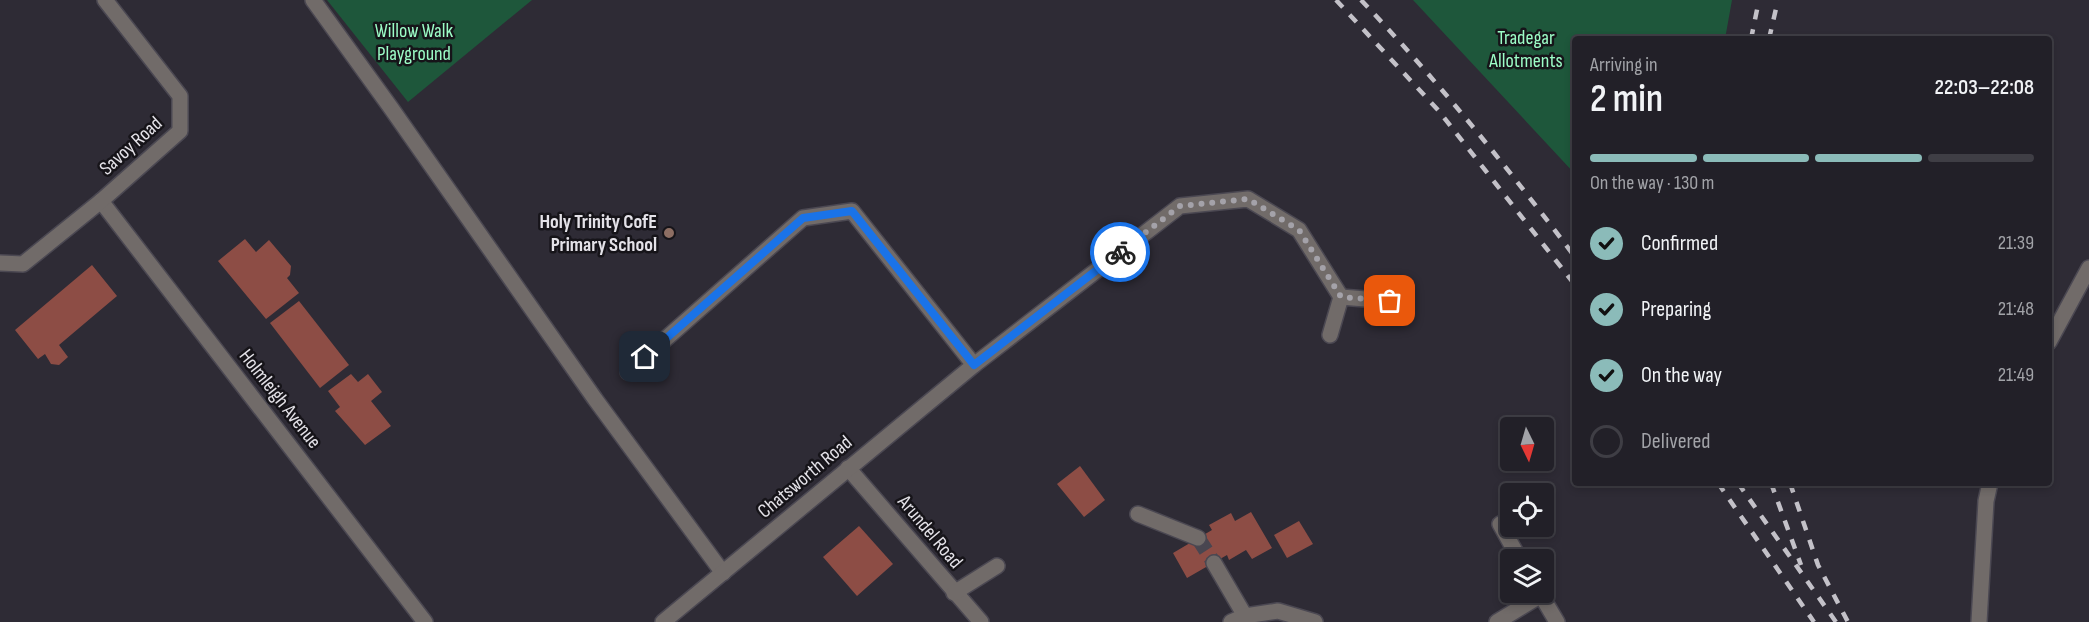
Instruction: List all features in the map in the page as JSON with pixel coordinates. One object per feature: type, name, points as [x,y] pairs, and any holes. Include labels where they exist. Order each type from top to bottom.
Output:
[{"type":"street","name":"Savoy Road","points":[[0,263],[23,264],[101,201],[180,131],[180,96],[105,0]]},
{"type":"street","points":[[313,0],[398,117],[595,399],[723,573]]},
{"type":"street","name":"Chatsworth Road","points":[[663,622],[974,365],[1180,206],[1248,199],[1299,230],[1341,297]]},
{"type":"street","name":"Holmleigh Avenue","points":[[101,201],[425,622]]},
{"type":"street","points":[[628,372],[803,218],[852,211],[974,365]]},
{"type":"street","points":[[2052,336],[2089,268]]},
{"type":"street","points":[[1330,334],[1341,297],[1390,301]]},
{"type":"street","name":"Arundel Road","points":[[848,468],[981,622]]},
{"type":"street","points":[[1980,622],[1986,501],[1989,486]]},
{"type":"street","points":[[1138,514],[1198,538]]},
{"type":"street","points":[[1214,563],[1238,619],[1278,611],[1315,622]]},
{"type":"street","points":[[954,593],[997,566]]},
{"type":"street","points":[[1497,622],[1526,603]]},
{"type":"street","points":[[1545,603],[1557,622]]},
{"type":"green space","name":"Willow Walk Playground","points":[[327,0],[532,0],[408,102]]},
{"type":"green space","name":"Tradegar Allotments","points":[[1413,0],[1732,0],[1726,36],[1572,36],[1572,171]]},
{"type":"building","points":[[245,239],[256,252],[269,240],[291,266],[290,275],[287,278],[299,293],[266,319],[218,261]]},
{"type":"building","points":[[92,265],[117,296],[59,345],[68,357],[59,365],[51,364],[45,354],[38,359],[15,330]]},
{"type":"building","points":[[299,301],[349,365],[320,388],[270,323]]},
{"type":"building","points":[[351,374],[358,382],[368,374],[382,392],[371,401],[391,426],[365,445],[335,411],[340,407],[328,391]]},
{"type":"building","points":[[1080,466],[1105,500],[1084,517],[1057,484]]},
{"type":"building","points":[[1251,512],[1272,548],[1252,559],[1246,550],[1229,560],[1227,555],[1187,578],[1173,553],[1212,530],[1209,525],[1231,513],[1235,521]]},
{"type":"building","points":[[1299,521],[1313,544],[1287,558],[1274,535]]},
{"type":"building","points":[[859,526],[893,564],[857,596],[823,557]]},
{"type":"tunnel","points":[[1198,538],[1214,563]]},
{"type":"railway","points":[[1336,0],[1438,110],[1572,281]]},
{"type":"railway","points":[[1361,0],[1472,126],[1572,253]]},
{"type":"railway","points":[[1752,36],[1759,0]]},
{"type":"railway","points":[[1770,36],[1778,0]]},
{"type":"railway","points":[[1720,486],[1814,622]]},
{"type":"railway","points":[[1740,486],[1836,622]]},
{"type":"railway","points":[[1772,486],[1801,565]]},
{"type":"railway","points":[[1791,486],[1818,565],[1848,622]]},
{"type":"way so far","points":[[1120,252],[1180,206],[1248,199],[1299,230],[1341,297],[1390,301]]},
{"type":"place","name":"Holy Trinity CofE Primary School","points":[[669,233]]},
{"type":"route","points":[[645,357],[803,218],[852,211],[974,365],[1120,252]]}]
